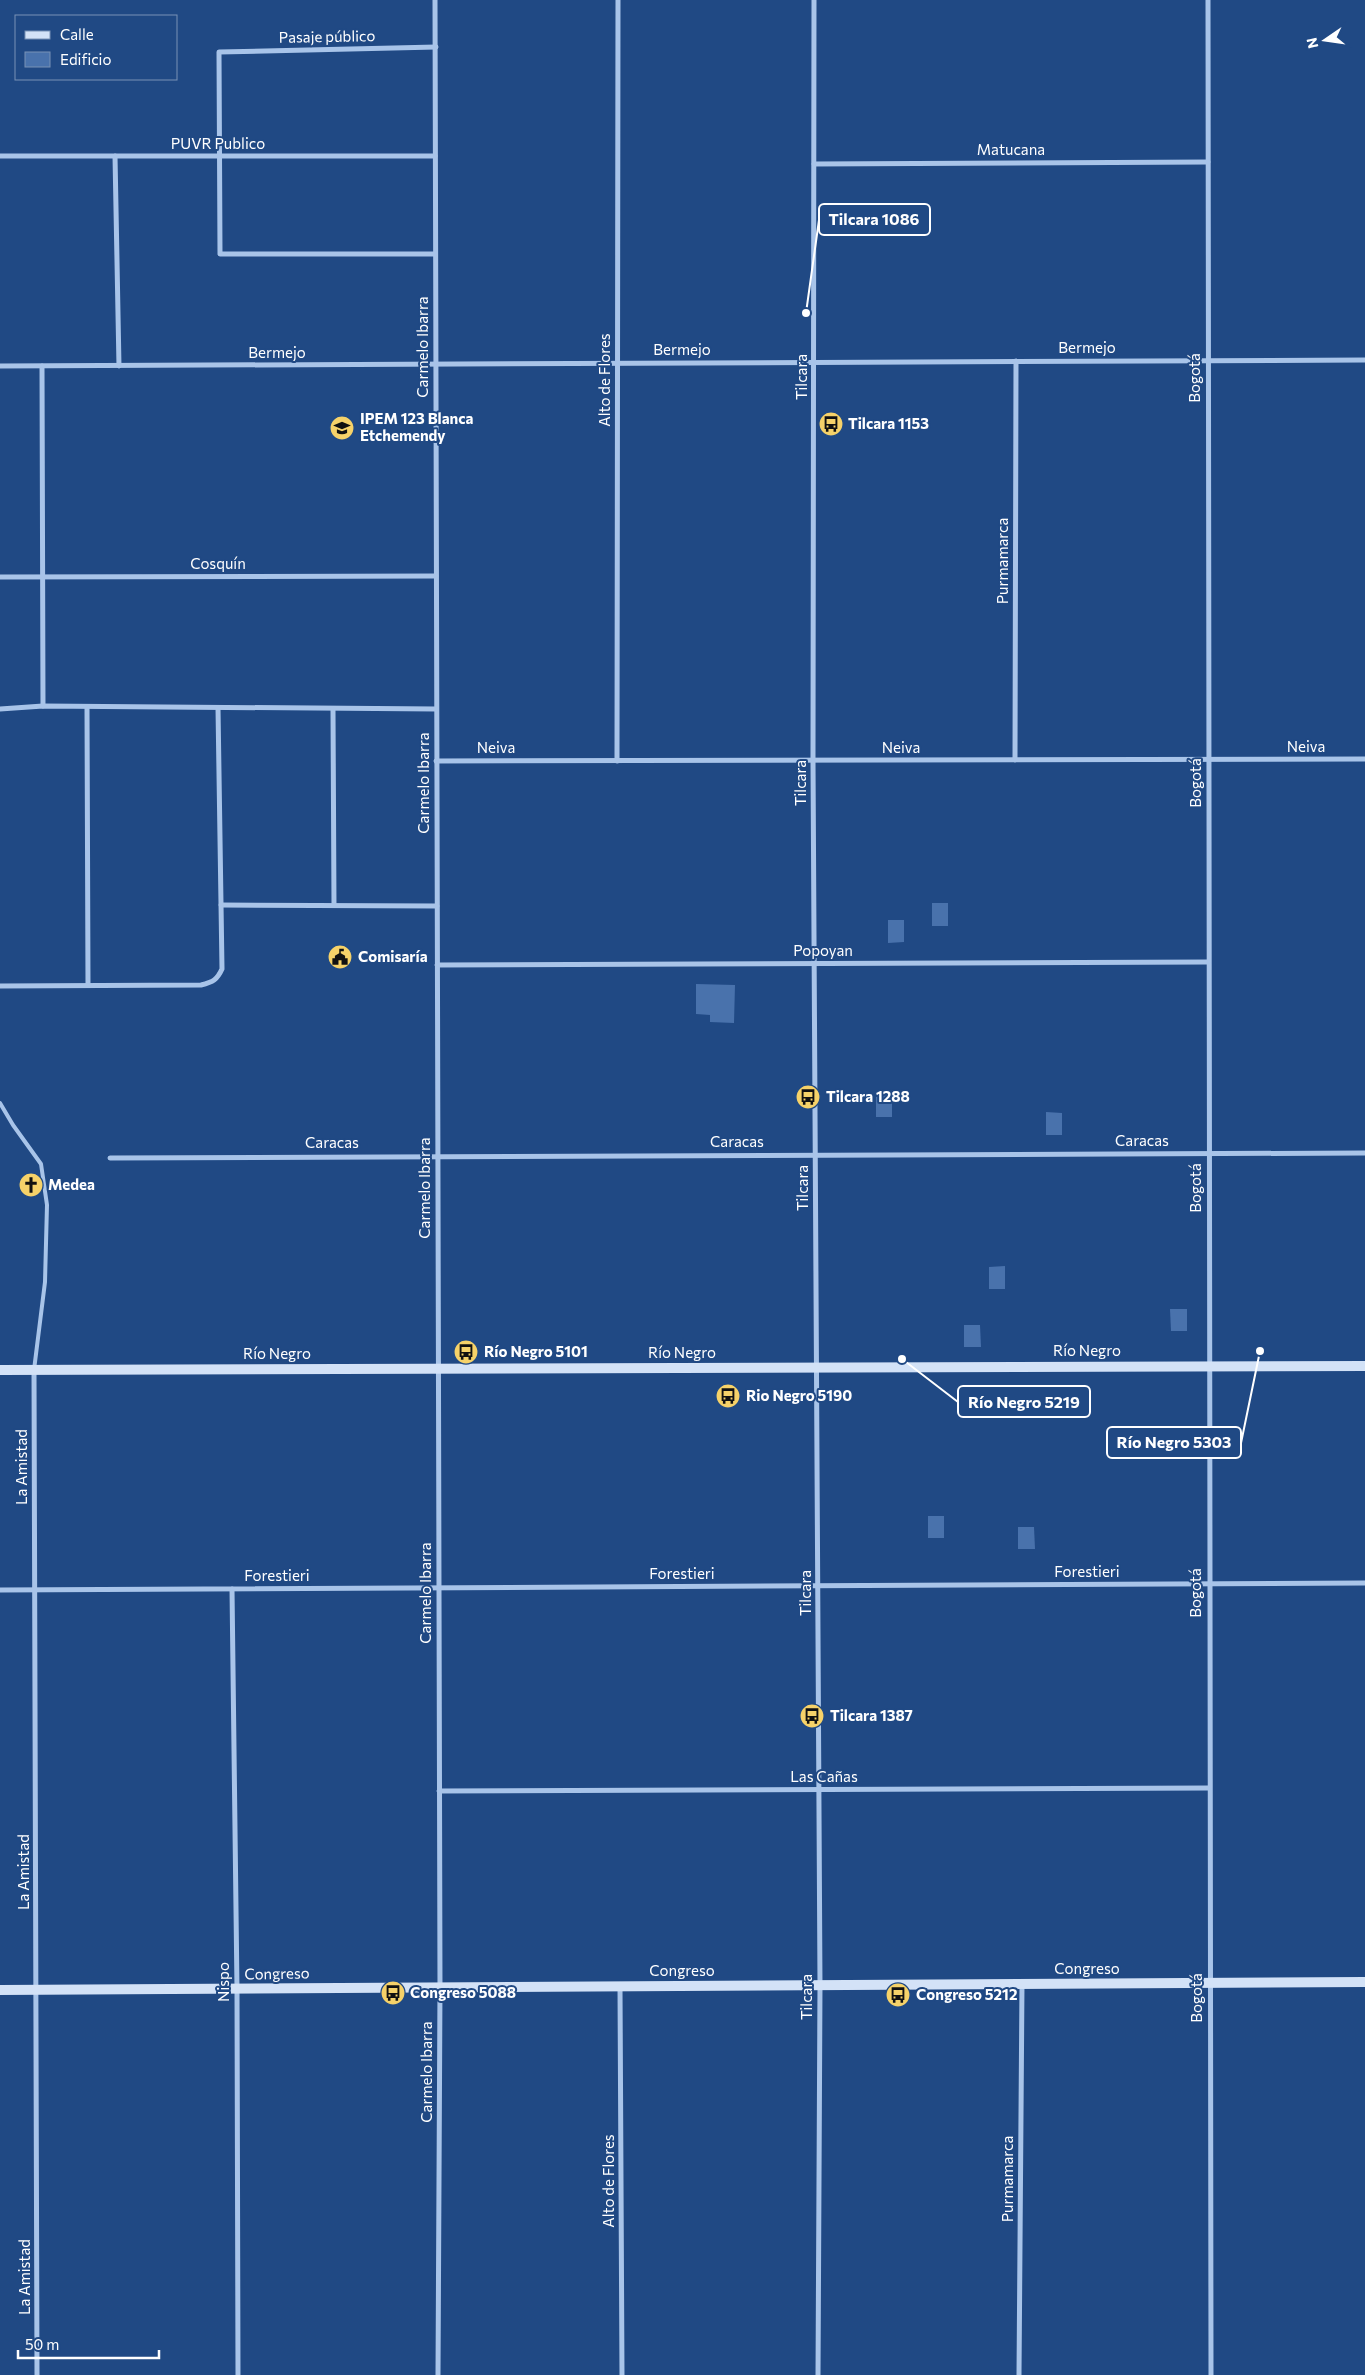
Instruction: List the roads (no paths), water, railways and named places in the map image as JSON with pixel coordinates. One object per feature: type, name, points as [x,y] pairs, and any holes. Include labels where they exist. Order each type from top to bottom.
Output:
[{"type":"main road","name":"Río Negro","points":[[0,1370],[1365,1366]]},
{"type":"main road","name":"Congreso","points":[[0,1990],[1365,1982]]},
{"type":"street","name":"Carmelo Ibarra","points":[[435,0],[440,1791],[438,2375]]},
{"type":"street","name":"Alto de Flores","points":[[617,761],[618,0]]},
{"type":"street","name":"Tilcara","points":[[814,0],[813,761],[820,1985],[818,2375]]},
{"type":"street","name":"Bogotá","points":[[1208,0],[1208,1366],[1211,2375]]},
{"type":"street","name":"Pasaje público","points":[[220,156],[219,52],[436,48]]},
{"type":"street","name":"PUVR Publico","points":[[0,156],[435,156]]},
{"type":"street","points":[[115,156],[119,366]]},
{"type":"street","points":[[220,156],[220,254],[436,254]]},
{"type":"street","name":"Matucana","points":[[814,164],[1208,162]]},
{"type":"street","name":"Bermejo","points":[[0,366],[1365,360]]},
{"type":"street","name":"Purmamarca","points":[[1015,760],[1016,361]]},
{"type":"street","points":[[42,366],[43,706]]},
{"type":"street","name":"Cosquín","points":[[0,576],[436,576]]},
{"type":"street","points":[[0,709],[43,706],[333,710],[436,709]]},
{"type":"street","points":[[88,707],[88,984]]},
{"type":"street","points":[[0,986],[88,984],[201,985],[212,983],[218,978],[222,969],[218,708]]},
{"type":"street","points":[[333,710],[334,905]]},
{"type":"street","name":"Neiva","points":[[436,761],[1365,759]]},
{"type":"street","points":[[221,905],[437,906]]},
{"type":"street","name":"Popoyan","points":[[437,965],[1208,962]]},
{"type":"street","name":"Caracas","points":[[110,1158],[437,1155],[1365,1153]]},
{"type":"street","name":"La Amistad","points":[[34,1370],[37,2375]]},
{"type":"street","name":"Forestieri","points":[[0,1590],[1365,1583]]},
{"type":"street","name":"Nispo","points":[[232,1589],[237,1989],[238,2375]]},
{"type":"street","name":"Las Cañas","points":[[440,1791],[1209,1788]]},
{"type":"street","name":"Purmamarca","points":[[1019,2375],[1022,1984]]},
{"type":"street","name":"Alto de Flores","points":[[620,1987],[622,2375]]},
{"type":"lane","points":[[0,1102],[13,1125],[41,1164],[47,1205],[45,1282],[34,1370]]},
{"type":"place","name":"Tilcara 1086","points":[[806,313]]},
{"type":"place","name":"Tilcara 1153","points":[[831,424]]},
{"type":"place","name":"IPEM 123 Blanca Etchemendy","points":[[342,428]]},
{"type":"place","name":"Comisaría","points":[[340,957]]},
{"type":"place","name":"Tilcara 1288","points":[[808,1097]]},
{"type":"place","name":"Medea","points":[[31,1185]]},
{"type":"place","name":"Río Negro 5303","points":[[1260,1351]]},
{"type":"place","name":"Río Negro 5101","points":[[466,1352]]},
{"type":"place","name":"Río Negro 5219","points":[[902,1359]]},
{"type":"place","name":"Rio Negro 5190","points":[[728,1396]]},
{"type":"place","name":"Tilcara 1387","points":[[812,1716]]},
{"type":"place","name":"Congreso 5088","points":[[393,1993]]},
{"type":"place","name":"Congreso 5212","points":[[898,1995]]}]
